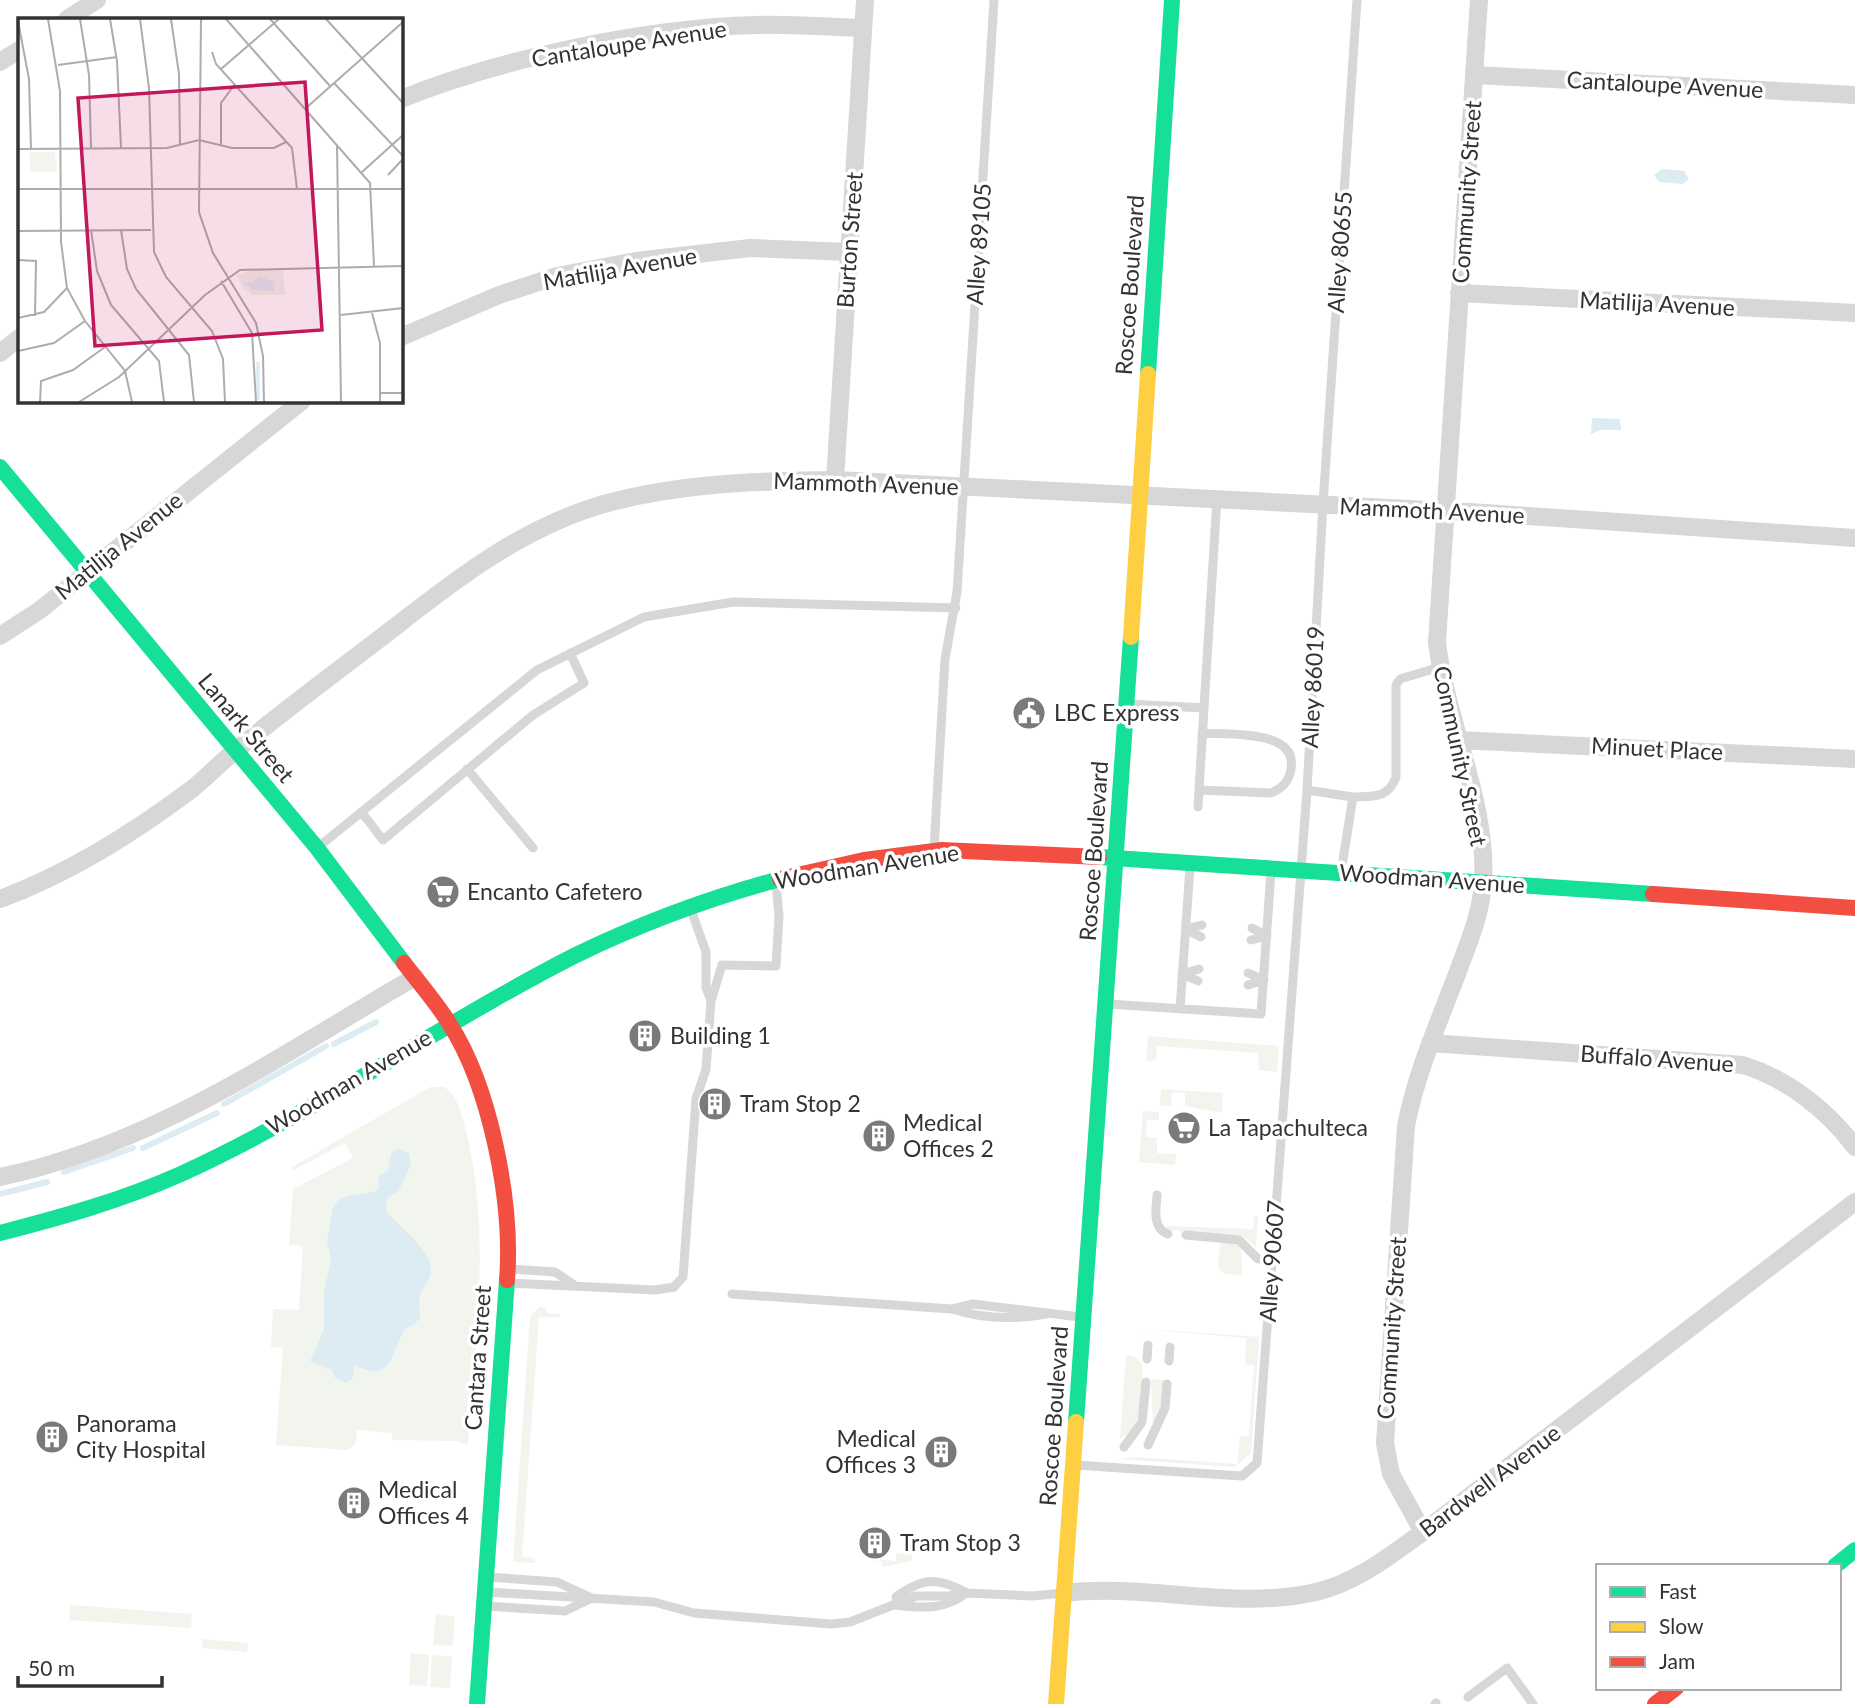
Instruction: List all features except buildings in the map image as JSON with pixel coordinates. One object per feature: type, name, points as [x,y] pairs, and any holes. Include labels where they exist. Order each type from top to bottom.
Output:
[{"type":"main road","name":"Roscoe Boulevard","points":[[1056,1704],[1117,858],[1172,0]]},
{"type":"main road","name":"Lanark Street","points":[[0,467],[317,848],[450,1024]]},
{"type":"main road","name":"Woodman Avenue","points":[[0,1233],[82,1212],[202,1164],[450,1024],[630,930],[689,905],[776,880],[934,851],[1190,862],[1855,908]]},
{"type":"main road","name":"Cantara Street","points":[[450,1024],[469,1063],[493,1139],[508,1227],[508,1276],[477,1704]]},
{"type":"main road","points":[[1838,1564],[1855,1550]]},
{"type":"main road","points":[[1660,1703],[1674,1690]]},
{"type":"street","points":[[69,18],[97,0]]},
{"type":"street","name":"Burton Street","points":[[835,480],[865,0]]},
{"type":"street","name":"Community Street","points":[[1423,1532],[1391,1474],[1385,1443],[1406,1126],[1430,1043],[1476,922],[1483,882],[1481,836],[1445,697],[1437,642],[1479,0]]},
{"type":"street","name":"Cantaloupe Avenue","points":[[402,99],[431,87],[556,52],[651,36],[755,25],[863,28]]},
{"type":"street","points":[[0,62],[18,51]]},
{"type":"street","name":"Cantaloupe Avenue","points":[[1475,75],[1855,95]]},
{"type":"street","name":"Matilija Avenue","points":[[402,337],[499,295],[557,276],[636,261],[750,248],[849,252]]},
{"type":"street","name":"Matilija Avenue","points":[[1460,293],[1855,313]]},
{"type":"street","points":[[0,353],[18,339]]},
{"type":"street","name":"Matilija Avenue","points":[[0,636],[88,572],[301,402]]},
{"type":"street","name":"Mammoth Avenue","points":[[0,899],[50,880],[114,844],[193,788],[234,751],[475,565],[527,536],[602,505],[671,489],[746,481],[835,480],[1447,511],[1855,538]]},
{"type":"street","name":"Minuet Place","points":[[1458,740],[1855,759]]},
{"type":"street","points":[[0,1177],[82,1154],[182,1113],[256,1073],[415,977]]},
{"type":"street","name":"Buffalo Avenue","points":[[1430,1043],[1743,1065],[1771,1073],[1814,1104],[1835,1120],[1855,1147]]},
{"type":"street","name":"Bardwell Avenue","points":[[1065,1593],[1096,1590],[1255,1600],[1318,1592],[1369,1570],[1423,1532],[1855,1202]]},
{"type":"lane","name":"Alley 89105","points":[[934,851],[945,659],[956,608],[994,0]]},
{"type":"lane","name":"Alley 80655","points":[[1323,504],[1357,0]]},
{"type":"lane","points":[[1198,807],[1217,498]]},
{"type":"lane","name":"Alley 86019","points":[[1301,870],[1323,504]]},
{"type":"lane","points":[[317,848],[363,814],[441,746],[537,670],[643,617],[733,602],[956,608]]},
{"type":"lane","points":[[363,814],[383,840],[533,715],[584,683],[570,653]]},
{"type":"lane","points":[[1307,790],[1353,797],[1384,795],[1392,788],[1398,759],[1396,685],[1401,679],[1440,667]]},
{"type":"lane","points":[[1127,704],[1204,708]]},
{"type":"lane","points":[[1199,790],[1271,793],[1282,788],[1290,777],[1292,762],[1288,748],[1274,740],[1202,733]]},
{"type":"lane","points":[[467,769],[533,848]]},
{"type":"lane","points":[[1341,873],[1353,797]]},
{"type":"lane","points":[[1180,1009],[1190,862]]},
{"type":"lane","points":[[1107,1004],[1261,1014],[1272,868]]},
{"type":"lane","name":"Alley 90607","points":[[1073,1465],[1242,1476],[1257,1463],[1301,870]]},
{"type":"lane","points":[[508,1276],[574,1285],[662,1290],[674,1287],[683,1277],[696,1099],[706,1069],[711,1001],[722,965],[776,966],[779,916],[776,880]]},
{"type":"lane","points":[[689,905],[706,952],[706,988],[711,1001]]},
{"type":"lane","points":[[1185,929],[1202,925]]},
{"type":"lane","points":[[1252,928],[1267,936]]},
{"type":"lane","points":[[1185,929],[1201,937]]},
{"type":"lane","points":[[1251,940],[1267,936]]},
{"type":"lane","points":[[1182,974],[1199,969]]},
{"type":"lane","points":[[1248,973],[1264,980]]},
{"type":"lane","points":[[1182,974],[1198,981]]},
{"type":"lane","points":[[1248,985],[1264,980]]},
{"type":"lane","points":[[1157,1195],[1157,1223],[1161,1231],[1168,1234]]},
{"type":"lane","points":[[1186,1235],[1240,1240],[1258,1259]]},
{"type":"lane","points":[[508,1276],[555,1272],[574,1285]]},
{"type":"lane","points":[[732,1294],[952,1309],[973,1304],[1083,1317]]},
{"type":"lane","points":[[1147,1359],[1148,1345]]},
{"type":"lane","points":[[1169,1361],[1170,1347]]},
{"type":"lane","points":[[1124,1447],[1142,1422],[1146,1382]]},
{"type":"lane","points":[[1148,1445],[1166,1409],[1167,1384]]},
{"type":"lane","points":[[886,1605],[917,1581],[946,1583],[967,1593]]},
{"type":"lane","points":[[484,1591],[557,1582],[592,1598]]},
{"type":"lane","points":[[484,1591],[565,1611],[592,1598]]},
{"type":"lane","points":[[484,1591],[669,1604],[694,1613],[831,1624],[850,1622],[908,1597],[967,1593],[1032,1596],[1065,1593]]},
{"type":"lane","points":[[1468,1697],[1507,1668],[1533,1704]]},
{"type":"shaded area","points":[[1662,169],[1684,171],[1689,179],[1683,184],[1659,182],[1654,175]]},
{"type":"shaded area","points":[[1592,418],[1620,419],[1621,430],[1601,430],[1591,434]]},
{"type":"shaded area","points":[[1148,1036],[1279,1046],[1277,1072],[1259,1070],[1258,1053],[1157,1046],[1156,1060],[1146,1061]]},
{"type":"shaded area","points":[[430,1087],[443,1087],[448,1090],[458,1104],[473,1166],[478,1206],[479,1285],[468,1445],[456,1441],[392,1440],[392,1433],[357,1430],[356,1443],[348,1450],[276,1445],[283,1348],[271,1347],[273,1309],[299,1310],[303,1246],[289,1245],[293,1189],[353,1158],[345,1143],[294,1170],[292,1167]]},
{"type":"shaded area","points":[[1161,1089],[1223,1093],[1222,1113],[1185,1106],[1185,1093],[1172,1092],[1171,1106],[1160,1105]]},
{"type":"shaded area","points":[[1143,1111],[1159,1112],[1159,1120],[1147,1120],[1146,1137],[1157,1138],[1157,1153],[1176,1154],[1175,1165],[1139,1162]]},
{"type":"shaded area","points":[[397,1149],[409,1153],[411,1165],[398,1192],[387,1198],[386,1211],[423,1250],[431,1268],[430,1276],[420,1296],[419,1319],[404,1330],[388,1364],[376,1371],[354,1365],[353,1378],[346,1383],[335,1378],[332,1370],[310,1361],[324,1329],[324,1292],[331,1260],[327,1241],[333,1207],[340,1199],[375,1192],[379,1188],[378,1177],[388,1170],[391,1154]]},
{"type":"shaded area","points":[[1254,1216],[1258,1216],[1256,1248],[1243,1236],[1169,1230],[1166,1226],[1253,1229]]},
{"type":"shaded area","points":[[1220,1242],[1235,1243],[1241,1248],[1242,1275],[1224,1274],[1218,1267]]},
{"type":"shaded area","points":[[539,1307],[546,1308],[547,1313],[560,1314],[560,1317],[539,1317],[522,1557],[535,1558],[535,1563],[513,1562],[530,1317]]},
{"type":"shaded area","points":[[1133,1328],[1259,1337],[1251,1453],[1235,1467],[1119,1459],[1135,1457],[1237,1464],[1240,1436],[1249,1436],[1254,1365],[1245,1364],[1246,1338]]},
{"type":"shaded area","points":[[1126,1355],[1136,1357],[1143,1366],[1142,1397],[1134,1426],[1120,1439]]},
{"type":"shaded area","points":[[1151,1379],[1164,1380],[1163,1399],[1153,1426]]},
{"type":"shaded area","points":[[873,1550],[882,1550],[882,1560],[896,1561],[896,1553],[912,1554],[912,1561],[883,1567],[881,1561],[872,1560]]},
{"type":"shaded area","points":[[70,1605],[192,1614],[191,1628],[69,1620]]},
{"type":"shaded area","points":[[436,1614],[455,1617],[453,1646],[433,1645]]},
{"type":"shaded area","points":[[203,1639],[248,1643],[247,1652],[202,1648]]},
{"type":"shaded area","points":[[411,1653],[429,1655],[427,1686],[409,1685]]},
{"type":"shaded area","points":[[432,1655],[452,1657],[450,1688],[430,1687]]},
{"type":"waterway","points":[[334,1044],[376,1022]]},
{"type":"waterway","points":[[224,1104],[326,1046]]},
{"type":"waterway","points":[[143,1148],[217,1113]]},
{"type":"waterway","points":[[64,1172],[133,1148]]},
{"type":"waterway","points":[[0,1194],[47,1182]]},
{"type":"traffic: fast","points":[[1148,374],[1172,0]]},
{"type":"traffic: fast","points":[[0,467],[317,848],[404,963]]},
{"type":"traffic: fast","points":[[1076,1422],[1131,637]]},
{"type":"traffic: fast","points":[[1099,857],[1653,894]]},
{"type":"traffic: fast","points":[[0,1233],[92,1207],[181,1174],[282,1123],[477,1009],[576,955],[676,912],[780,879]]},
{"type":"traffic: fast","points":[[477,1704],[507,1280]]},
{"type":"traffic: fast","points":[[1838,1564],[1855,1550]]},
{"type":"traffic: slow","points":[[1131,637],[1148,374]]},
{"type":"traffic: slow","points":[[1056,1704],[1076,1422]]},
{"type":"traffic: jam","points":[[780,879],[864,860],[942,850],[1099,857]]},
{"type":"traffic: jam","points":[[1653,894],[1855,908]]},
{"type":"traffic: jam","points":[[404,963],[444,1015],[477,1080],[496,1147],[502,1182],[508,1250],[507,1280]]},
{"type":"traffic: jam","points":[[1655,1704],[1673,1690]]},
{"type":"place","name":"LBC Express","points":[[1029,713]]},
{"type":"place","name":"Encanto Cafetero","points":[[443,892]]},
{"type":"place","name":"Building 1","points":[[645,1036]]},
{"type":"place","name":"Tram Stop 2","points":[[715,1104]]},
{"type":"place","name":"La Tapachulteca","points":[[1184,1128]]},
{"type":"place","name":"Medical Offices 2","points":[[879,1136]]},
{"type":"place","name":"Panorama City Hospital","points":[[52,1437]]},
{"type":"place","name":"Medical Offices 3","points":[[941,1452]]},
{"type":"place","name":"Medical Offices 4","points":[[354,1503]]},
{"type":"place","name":"Tram Stop 3","points":[[875,1543]]}]
